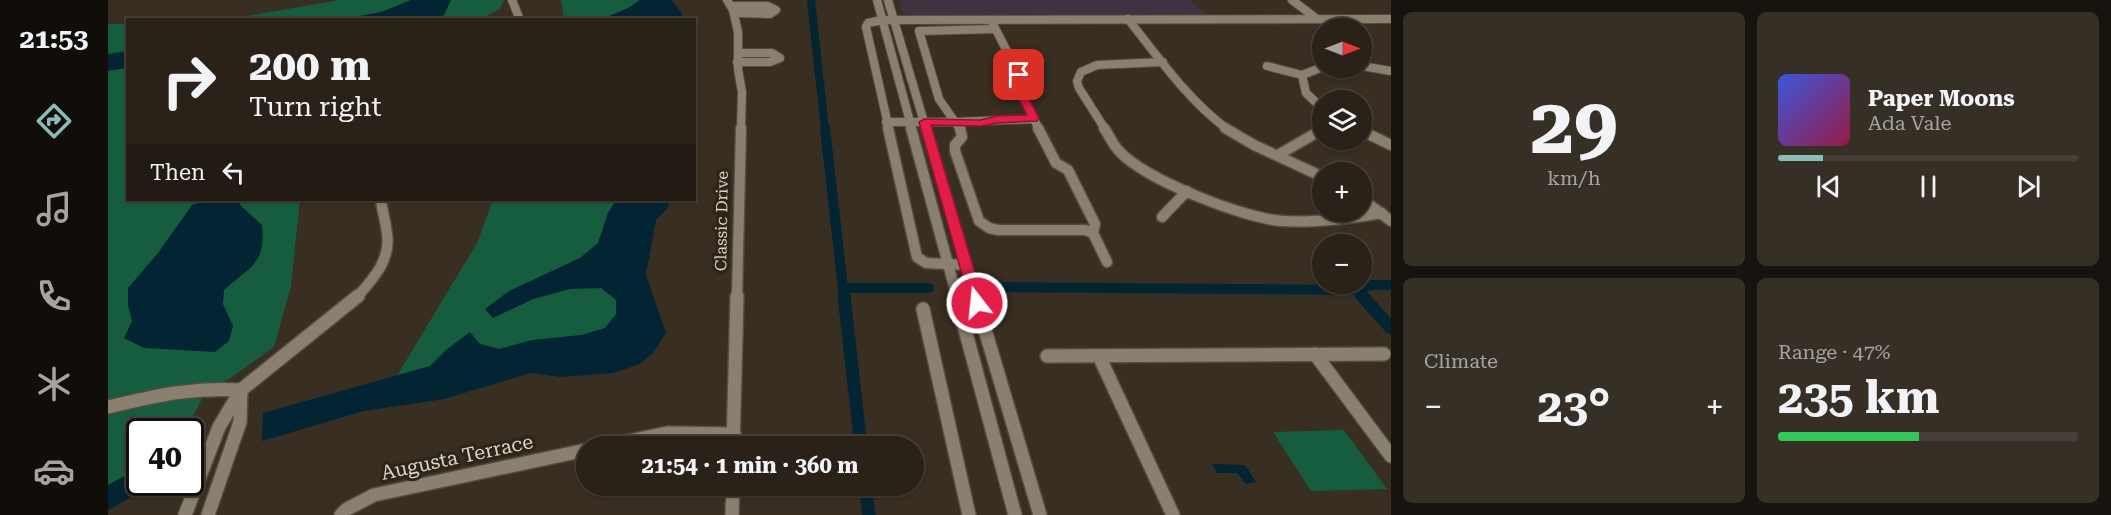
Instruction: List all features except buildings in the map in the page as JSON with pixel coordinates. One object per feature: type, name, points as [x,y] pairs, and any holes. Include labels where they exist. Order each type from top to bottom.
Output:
[{"type":"street","points":[[512,0],[519,18]]},
{"type":"street","points":[[877,0],[1015,515]]},
{"type":"street","points":[[888,0],[1040,515]]},
{"type":"street","points":[[1283,0],[1307,19]]},
{"type":"street","points":[[1292,0],[1316,18]]},
{"type":"street","points":[[731,6],[768,6],[777,10],[770,14],[731,6]]},
{"type":"street","name":"Classic Drive","points":[[731,6],[737,77],[742,92],[734,436]]},
{"type":"street","points":[[966,265],[948,266],[926,263],[917,257],[866,27],[868,23],[882,20],[1312,19]]},
{"type":"street","points":[[1372,19],[1391,19]]},
{"type":"street","points":[[991,20],[1019,75],[1016,84],[1056,163],[1068,170],[1095,224],[1093,233],[1107,262]]},
{"type":"street","points":[[1128,20],[1162,62],[1217,122],[1238,135],[1312,171]]},
{"type":"street","points":[[995,29],[919,31],[939,99],[963,133],[955,145],[955,151],[982,224],[994,230],[1085,230],[1093,233]]},
{"type":"street","points":[[1162,62],[1097,65],[1081,72],[1077,81],[1079,88],[1119,150],[1146,171],[1252,216],[1280,221],[1327,222],[1382,213]]},
{"type":"street","points":[[1267,66],[1302,75],[1312,71]]},
{"type":"street","points":[[1372,68],[1391,71]]},
{"type":"street","points":[[1302,75],[1306,93],[1312,99]]},
{"type":"street","points":[[886,122],[956,123],[1034,118]]},
{"type":"street","points":[[1278,154],[1312,135]]},
{"type":"street","points":[[1372,136],[1391,145]]},
{"type":"street","points":[[1162,217],[1187,190]]},
{"type":"street","points":[[185,515],[219,426],[241,390],[356,298],[372,280],[384,261],[389,245],[381,201]]},
{"type":"street","points":[[1372,206],[1391,221]]},
{"type":"street","points":[[923,309],[969,515]]},
{"type":"street","points":[[1315,354],[1391,456]]},
{"type":"street","points":[[1047,356],[1384,354]]},
{"type":"street","points":[[1099,356],[1173,515]]},
{"type":"street","points":[[108,407],[176,392],[208,388],[241,390]]},
{"type":"street","points":[[208,515],[240,422],[241,390]]},
{"type":"street","points":[[653,436],[667,433],[696,436]]},
{"type":"street","name":"Augusta Terrace","points":[[341,515],[347,509],[374,495],[576,452]]},
{"type":"street","points":[[732,515],[733,496]]},
{"type":"shaded area","points":[[898,0],[1191,0],[1206,15],[911,16],[902,13]]},
{"type":"green space","points":[[340,0],[504,0],[500,9],[482,18],[235,18]]},
{"type":"green space","points":[[561,0],[662,0],[668,18],[564,18]]},
{"type":"green space","points":[[108,24],[126,24],[126,201],[300,201],[291,286],[274,347],[229,379],[208,388],[192,418],[126,418],[126,478],[108,488]]},
{"type":"green space","points":[[493,201],[639,201],[614,342],[389,389],[477,243]]},
{"type":"green space","points":[[1344,430],[1387,489],[1311,491],[1273,432]]},
{"type":"water","points":[[411,0],[451,0],[444,15],[438,18],[348,18],[381,12]]},
{"type":"water","points":[[640,0],[672,0],[682,13],[682,18],[604,18]]},
{"type":"water","points":[[126,51],[126,68],[108,71],[108,54]]},
{"type":"water","points":[[204,201],[238,201],[262,225],[263,238],[259,257],[249,269],[224,290],[223,304],[233,326],[229,341],[215,352],[144,348],[124,338],[132,321],[128,306],[128,288],[158,253],[192,205]]},
{"type":"water","points":[[615,201],[669,201],[668,208],[656,220],[646,275],[666,333],[653,353],[640,364],[613,373],[561,377],[531,373],[444,399],[364,411],[262,441],[263,413],[430,366],[446,350],[470,332],[480,344],[499,349],[532,340],[581,335],[605,328],[616,314],[616,300],[601,288],[570,289],[533,299],[493,318],[485,309],[509,291],[580,258],[598,243],[608,213]]},
{"type":"water","points":[[1212,464],[1245,465],[1256,482],[1246,484],[1237,473],[1217,473]]},
{"type":"water","points":[[126,475],[126,496],[133,496],[108,510],[108,485]]},
{"type":"waterway","points":[[811,0],[825,129]]},
{"type":"waterway","points":[[825,128],[844,297]]},
{"type":"waterway","points":[[1372,285],[1391,285]]},
{"type":"waterway","points":[[998,287],[1312,290]]},
{"type":"waterway","points":[[844,288],[929,288]]},
{"type":"waterway","points":[[844,296],[860,436]]},
{"type":"waterway","points":[[1362,296],[1391,328]]},
{"type":"waterway","points":[[866,496],[869,515]]},
{"type":"route","points":[[977,303],[924,122],[980,123],[997,119],[1034,118],[1016,84],[1019,75]]}]
